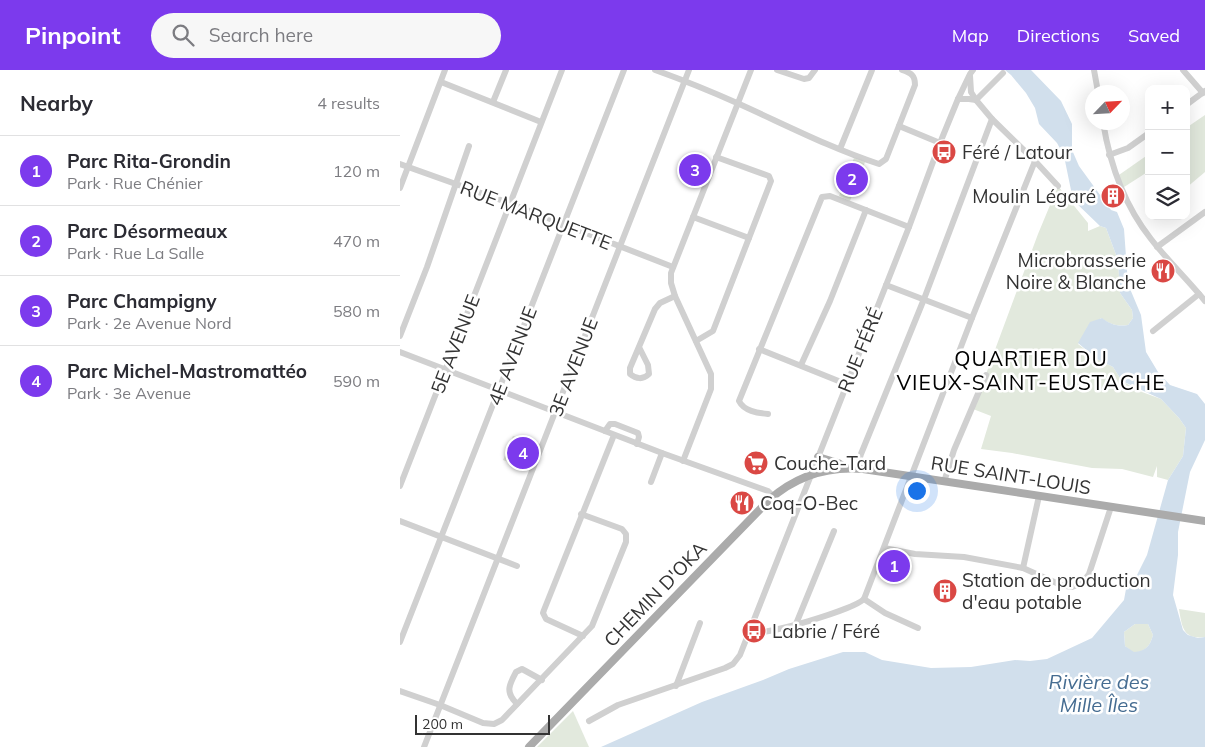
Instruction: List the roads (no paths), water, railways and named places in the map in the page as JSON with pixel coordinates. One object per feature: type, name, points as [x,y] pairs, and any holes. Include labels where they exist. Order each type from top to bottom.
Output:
[{"type":"main road","points":[[818,458],[838,463],[846,468]]},
{"type":"main road","name":"RUE SAINT-LOUIS","points":[[812,474],[833,469],[857,468],[1205,522]]},
{"type":"main road","name":"CHEMIN D'OKA","points":[[529,747],[773,496],[792,482],[812,474]]},
{"type":"street","points":[[400,188],[445,70]]},
{"type":"street","points":[[493,102],[506,70]]},
{"type":"street","name":"5E AVENUE","points":[[400,486],[562,70]]},
{"type":"street","name":"4E AVENUE","points":[[400,642],[624,70]]},
{"type":"street","points":[[655,70],[738,104],[789,128],[879,164],[884,162],[915,85],[915,78],[911,73],[902,70]]},
{"type":"street","name":"3E AVENUE","points":[[424,747],[688,70]]},
{"type":"street","points":[[683,461],[712,382],[711,374],[675,296],[671,283],[673,267],[751,70]]},
{"type":"street","points":[[777,70],[804,79],[809,78],[815,70]]},
{"type":"street","points":[[840,149],[872,70]]},
{"type":"street","points":[[1094,70],[1097,85]]},
{"type":"street","points":[[1183,70],[1204,92],[1190,103]]},
{"type":"street","points":[[971,71],[971,92],[976,100],[992,119],[1058,186]]},
{"type":"street","name":"RUE FÉRÉ","points":[[589,720],[618,706],[733,664],[740,655],[751,632],[940,143],[971,71]]},
{"type":"street","points":[[976,100],[1003,73]]},
{"type":"street","points":[[440,82],[541,122]]},
{"type":"street","points":[[958,100],[976,100]]},
{"type":"street","points":[[857,468],[992,119]]},
{"type":"street","points":[[899,126],[940,143]]},
{"type":"street","points":[[1104,130],[1115,175],[1138,220],[1157,247],[1205,301]]},
{"type":"street","points":[[1109,156],[1128,148],[1145,137]]},
{"type":"street","points":[[400,336],[469,146]]},
{"type":"street","points":[[696,341],[713,331],[770,186],[770,178],[765,175],[716,157]]},
{"type":"street","points":[[751,632],[763,632],[796,624],[855,606],[864,599],[972,318],[1035,161]]},
{"type":"street","name":"RUE MARQUETTE","points":[[400,164],[509,203],[673,267]]},
{"type":"street","points":[[768,414],[755,413],[742,406],[739,401],[819,201],[824,196],[830,196],[909,227]]},
{"type":"street","points":[[801,365],[830,300],[866,210]]},
{"type":"street","points":[[1157,247],[1205,212]]},
{"type":"street","points":[[693,217],[749,238]]},
{"type":"street","points":[[886,285],[972,318]]},
{"type":"street","points":[[1153,331],[1199,294]]},
{"type":"street","points":[[639,347],[648,365],[649,374],[641,379],[630,374],[630,368],[655,309],[660,303],[675,296]]},
{"type":"street","points":[[760,349],[846,384]]},
{"type":"street","points":[[400,352],[637,444],[768,491],[773,496]]},
{"type":"street","points":[[944,482],[954,450],[986,375]]},
{"type":"street","points":[[605,431],[610,424],[615,424],[638,433],[637,444]]},
{"type":"street","points":[[582,636],[546,619],[543,613],[614,435]]},
{"type":"street","points":[[651,482],[662,453]]},
{"type":"street","points":[[1023,568],[1039,496]]},
{"type":"street","points":[[884,548],[915,554],[964,557],[1023,568],[1061,585],[1072,586],[1082,583],[1089,574],[1111,507]]},
{"type":"street","points":[[400,691],[478,721],[494,724],[502,720],[592,626],[626,542],[626,534],[622,529],[581,514]]},
{"type":"street","points":[[400,521],[518,566]]},
{"type":"street","points":[[796,624],[834,531]]},
{"type":"street","points":[[864,599],[885,613],[918,628]]},
{"type":"street","points":[[676,686],[700,623]]},
{"type":"street","points":[[517,704],[511,698],[509,688],[516,672],[522,669],[542,680]]},
{"type":"water","name":"Rivière des Mille Îles","points":[[1005,70],[1031,70],[1061,101],[1072,124],[1072,150],[1079,166],[1111,210],[1117,212],[1124,229],[1128,284],[1141,315],[1146,352],[1158,372],[1170,385],[1197,394],[1205,404],[1205,440],[1190,472],[1178,532],[1178,555],[1173,595],[1183,630],[1188,635],[1198,638],[1205,637],[1205,747],[601,747],[702,702],[789,669],[843,652],[865,652],[882,660],[931,668],[971,667],[1015,660],[1047,659],[1092,638],[1124,600],[1126,589],[1134,581],[1147,555],[1168,480],[1183,456],[1186,428],[1161,399],[1122,381],[1113,367],[1097,359],[1078,343],[1090,322],[1102,318],[1120,326],[1128,325],[1133,318],[1132,310],[1120,293],[1118,260],[1106,228],[1100,226],[1074,201],[1064,156],[1057,143],[1039,124],[1035,108],[1026,93]],"holes":[[[1135,624],[1148,624],[1153,635],[1147,647],[1134,652],[1125,646],[1124,632]]]},
{"type":"place","name":"Féré / Latour","points":[[944,152]]},
{"type":"place","name":"Parc Champigny","points":[[695,170]]},
{"type":"place","name":"Parc Désormeaux","points":[[852,179]]},
{"type":"place","name":"Moulin Légaré","points":[[1113,196]]},
{"type":"place","name":"Microbrasserie Noire & Blanche","points":[[1163,271]]},
{"type":"place","name":"Parc Michel-Mastromattéo","points":[[523,453]]},
{"type":"place","name":"Couche-Tard","points":[[756,463]]},
{"type":"place","name":"Coq-O-Bec","points":[[742,503]]},
{"type":"place","name":"Parc Rita-Grondin","points":[[894,566]]},
{"type":"place","name":"Station de production d'eau potable","points":[[945,591]]},
{"type":"place","name":"Labrie / Féré","points":[[754,631]]},
{"type":"district","name":"QUARTIER DU VIEUX-SAINT-EUSTACHE","points":[[1031,371]]}]
